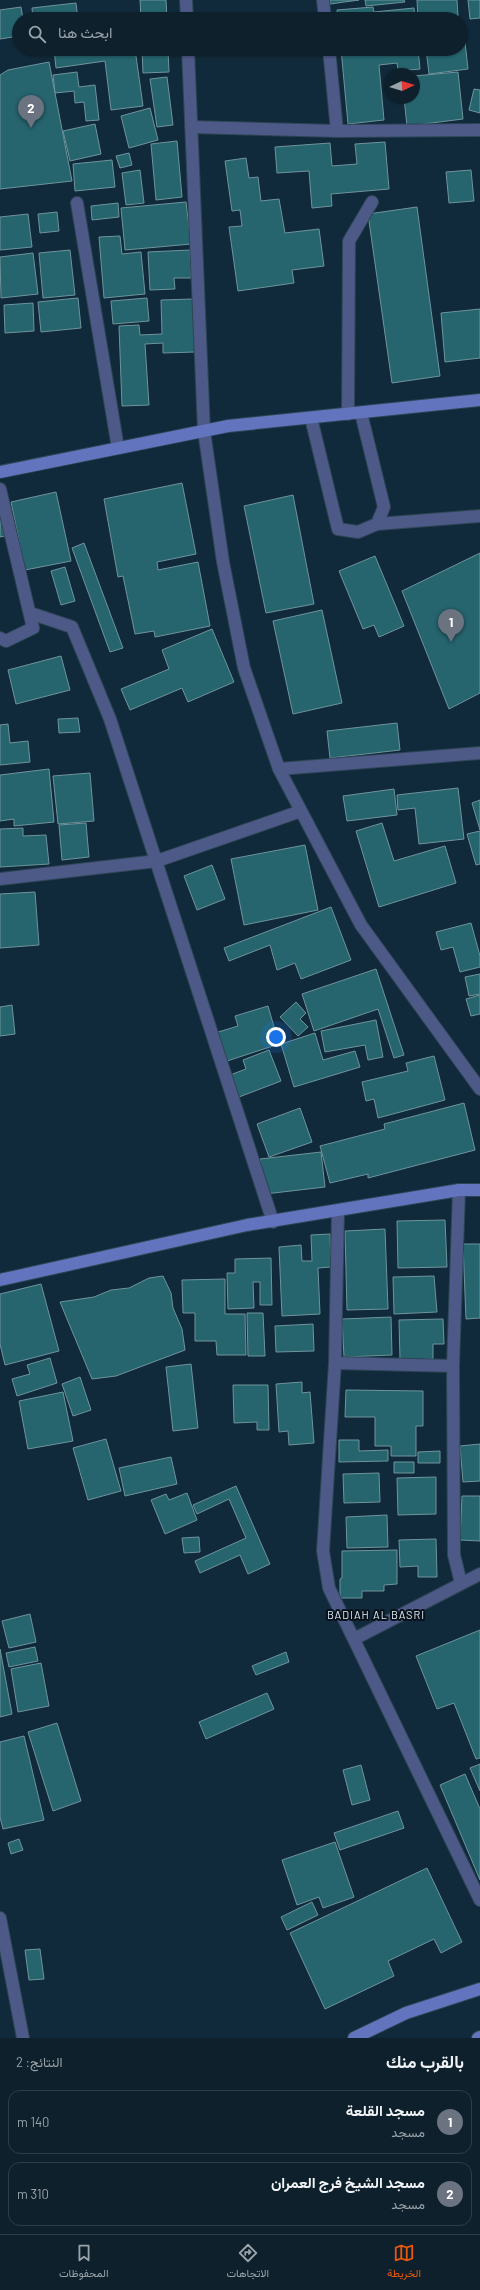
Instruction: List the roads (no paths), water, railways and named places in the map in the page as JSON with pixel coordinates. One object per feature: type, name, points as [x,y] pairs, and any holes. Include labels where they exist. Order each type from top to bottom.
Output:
[{"type":"street","points":[[186,0],[187,12]]},
{"type":"street","points":[[323,0],[324,12]]},
{"type":"street","points":[[188,56],[204,431],[223,562],[244,668],[279,769],[361,924],[480,1089]]},
{"type":"street","points":[[329,56],[337,131]]},
{"type":"street","points":[[191,127],[337,131],[480,130]]},
{"type":"street","points":[[348,414],[349,241],[372,202]]},
{"type":"street","points":[[77,203],[118,448]]},
{"type":"street","points":[[0,472],[228,426],[480,400]]},
{"type":"street","points":[[361,413],[384,507],[377,524]]},
{"type":"street","points":[[311,418],[338,529],[358,532],[377,524],[480,516]]},
{"type":"street","points":[[0,489],[33,628],[6,641],[0,638]]},
{"type":"street","points":[[30,613],[72,627],[110,719],[273,1222]]},
{"type":"street","points":[[279,769],[480,753]]},
{"type":"street","points":[[0,879],[157,861],[301,811]]},
{"type":"street","points":[[0,1280],[273,1222],[459,1190],[480,1190]]},
{"type":"street","points":[[459,1190],[453,1366],[454,1554],[461,1583]]},
{"type":"street","points":[[338,1211],[335,1363],[323,1551],[329,1588],[480,1900]]},
{"type":"street","points":[[335,1363],[453,1366]]},
{"type":"street","points":[[354,1639],[480,1574]]},
{"type":"street","points":[[0,1918],[22,2038]]},
{"type":"street","points":[[354,2038],[406,2013],[480,1989]]},
{"type":"place","name":"مسجد الشيخ فرج العمران","points":[[31,128]]},
{"type":"place","name":"مسجد القلعة","points":[[451,642]]},
{"type":"district","name":"BADIAH AL BASRI","points":[[376,1615]]}]
